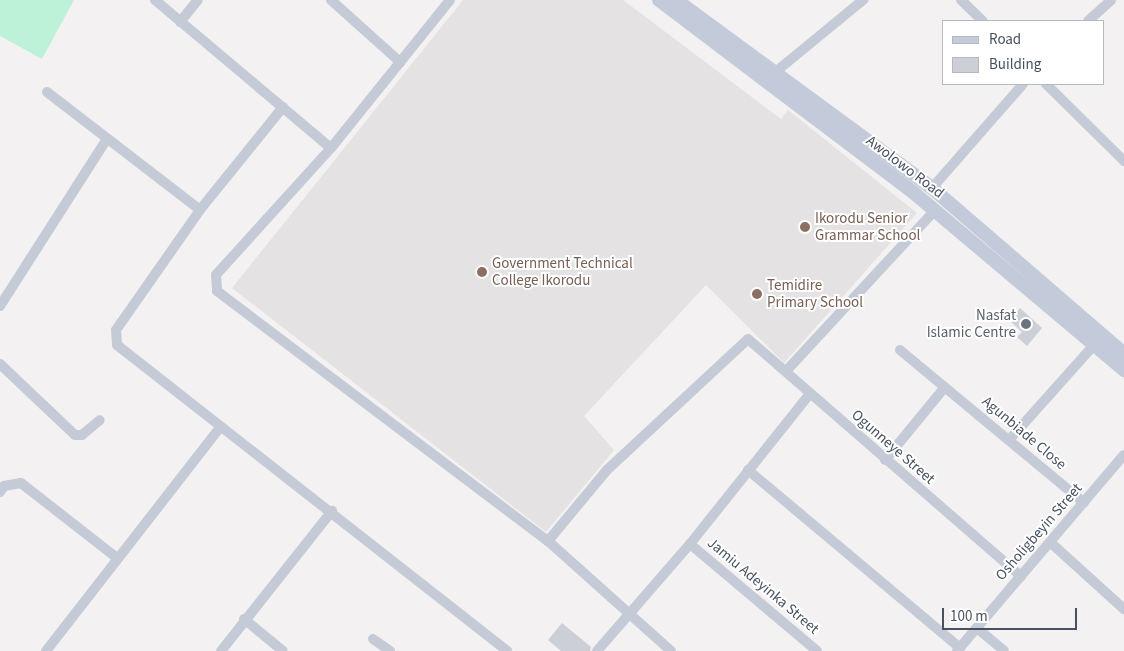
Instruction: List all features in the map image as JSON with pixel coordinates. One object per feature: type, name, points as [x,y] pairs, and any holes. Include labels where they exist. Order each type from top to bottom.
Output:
[{"type":"main road","name":"Awolowo Road","points":[[659,0],[935,210],[1124,370]]},
{"type":"main road","name":"Awolowo Road","points":[[676,0],[773,74],[932,188],[1124,354]]},
{"type":"street","points":[[155,0],[331,148]]},
{"type":"street","points":[[180,22],[198,0]]},
{"type":"street","points":[[330,0],[400,62]]},
{"type":"street","points":[[450,0],[331,148],[216,275],[217,291],[548,540],[671,651]]},
{"type":"street","points":[[773,74],[863,0]]},
{"type":"street","points":[[962,0],[982,20]]},
{"type":"street","points":[[1089,20],[1111,0]]},
{"type":"street","points":[[932,188],[1022,85]]},
{"type":"street","points":[[1047,85],[1124,161]]},
{"type":"street","points":[[47,92],[200,210]]},
{"type":"street","points":[[283,108],[200,210],[114,338],[117,345],[219,429],[332,511],[507,651]]},
{"type":"street","points":[[0,306],[107,139]]},
{"type":"street","points":[[787,370],[935,210]]},
{"type":"street","name":"Ogunneye Street","points":[[548,540],[607,470],[748,339],[787,370],[809,395],[1021,576]]},
{"type":"street","points":[[1009,440],[1094,345]]},
{"type":"street","name":"Agunbiade Close","points":[[900,350],[1084,503]]},
{"type":"street","points":[[0,364],[75,435],[82,434],[100,420]]},
{"type":"street","points":[[885,460],[944,387]]},
{"type":"street","points":[[597,651],[690,544],[809,395]]},
{"type":"street","points":[[46,651],[219,429]]},
{"type":"street","name":"Osholigbeyin Street","points":[[958,649],[1124,456]]},
{"type":"street","points":[[748,470],[958,649]]},
{"type":"street","points":[[0,492],[4,486],[21,483],[117,558]]},
{"type":"street","points":[[221,651],[244,619],[332,511]]},
{"type":"street","points":[[1050,542],[1124,609]]},
{"type":"street","name":"Jamiu Adeyinka Street","points":[[690,544],[817,651]]},
{"type":"street","points":[[244,619],[283,651]]},
{"type":"street","points":[[977,628],[1004,651]]},
{"type":"street","points":[[373,640],[390,651]]},
{"type":"shaded area","name":"Government Technical College Ikorodu","points":[[463,0],[623,0],[781,119],[788,110],[917,213],[784,363],[706,285],[584,416],[614,450],[546,532],[232,288]]},
{"type":"green space","points":[[0,0],[74,0],[42,59],[0,36]]},
{"type":"building","name":"Nasfat Islamic Centre","points":[[1020,308],[1042,328],[1027,346],[1017,337],[1022,332],[1009,320]]},
{"type":"building","points":[[562,623],[591,647],[590,651],[561,651],[548,640]]},
{"type":"place","name":"Ikorodu Senior Grammar School","points":[[805,227]]},
{"type":"place","name":"Government Technical College Ikorodu","points":[[482,272]]},
{"type":"place","name":"Temidire Primary School","points":[[757,294]]},
{"type":"place","name":"Nasfat Islamic Centre","points":[[1026,324]]}]
